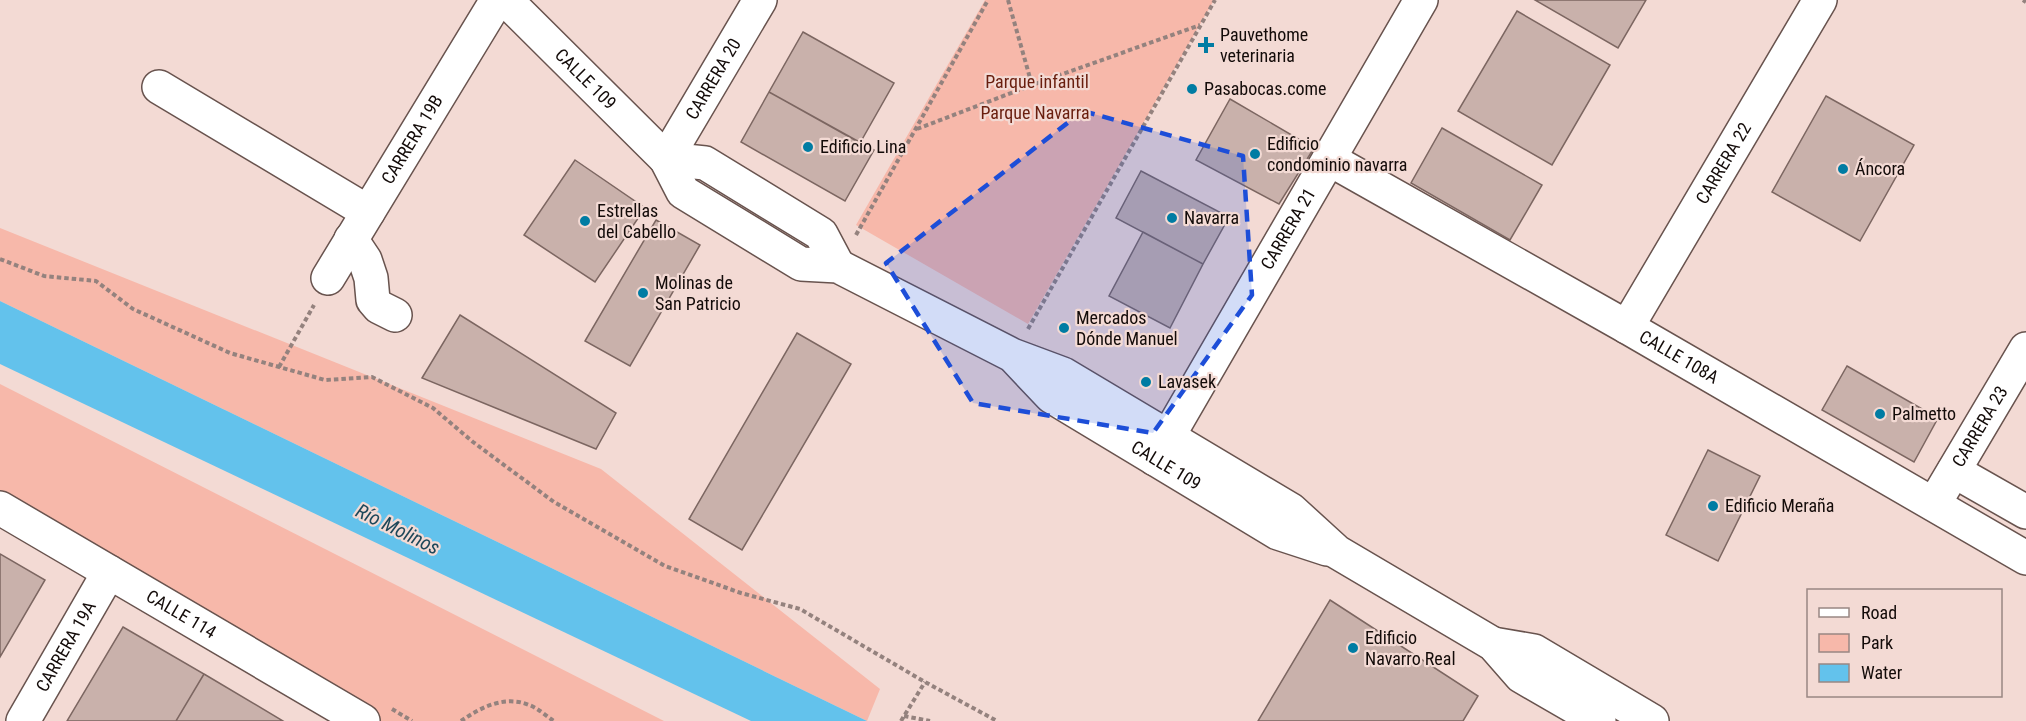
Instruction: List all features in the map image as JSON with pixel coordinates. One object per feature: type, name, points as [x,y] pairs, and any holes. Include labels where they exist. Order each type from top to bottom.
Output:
[{"type":"street","name":"CARRERA 19B","points":[[328,278],[496,0]]},
{"type":"street","name":"CALLE 109","points":[[506,0],[666,159],[683,192],[801,264],[838,266],[1012,355],[1063,374],[1162,448],[1291,510],[1337,552],[1493,644],[1521,676],[1599,721]]},
{"type":"street","name":"CARRERA 20","points":[[666,159],[760,0]]},
{"type":"street","name":"CARRERA 21","points":[[1162,448],[1421,0]]},
{"type":"street","name":"CARRERA 22","points":[[1627,327],[1820,0]]},
{"type":"street","points":[[159,87],[359,225],[365,260],[371,278],[373,300],[378,307],[395,315]]},
{"type":"street","name":"CALLE 108A","points":[[1329,159],[1627,327],[2026,558]]},
{"type":"street","name":"CARRERA 23","points":[[1934,504],[2026,349]]},
{"type":"street","points":[[1954,471],[2026,512]]},
{"type":"street","name":"CALLE 114","points":[[0,508],[363,721]]},
{"type":"street","name":"CARRERA 19A","points":[[22,721],[110,572]]},
{"type":"street","name":"CALLE 109","points":[[1493,644],[1534,651],[1652,721]]},
{"type":"path","points":[[838,266],[988,0]]},
{"type":"path","points":[[1008,0],[1032,85]]},
{"type":"path","points":[[1012,355],[1215,0]]},
{"type":"path","points":[[915,129],[1201,25]]},
{"type":"path","points":[[0,259],[44,276],[96,281],[132,309],[230,353],[325,380],[372,377],[433,408],[473,442],[554,502],[665,566],[741,593],[800,609],[997,721]]},
{"type":"path","points":[[279,367],[328,278]]},
{"type":"path","points":[[901,721],[925,682]]},
{"type":"path","points":[[461,721],[483,708],[504,700],[529,705],[554,721]]},
{"type":"path","points":[[904,715],[930,721]]},
{"type":"highlighted area","points":[[1083,111],[1243,156],[1252,295],[1153,433],[973,403],[886,263]]},
{"type":"green space","name":"Parque Navarra","points":[[985,0],[1214,0],[1028,324],[856,225]]},
{"type":"green space","points":[[0,228],[601,469],[880,689],[867,721],[0,301]]},
{"type":"green space","points":[[0,384],[664,721],[379,721],[0,496]]},
{"type":"water","name":"Río Molinos","points":[[0,301],[867,721],[751,721],[0,364]]},
{"type":"building","points":[[1535,0],[1646,0],[1618,48]]},
{"type":"building","points":[[1517,11],[1610,65],[1552,165],[1458,111]]},
{"type":"building","points":[[803,32],[894,83],[860,143],[769,92]]},
{"type":"building","name":"Edificio Lina","points":[[769,92],[874,150],[845,201],[741,142]]},
{"type":"building","name":"Áncora","points":[[1826,96],[1914,145],[1860,241],[1772,192]]},
{"type":"building","name":"Edificio condominio navarra","points":[[1230,99],[1314,148],[1279,204],[1196,160]]},
{"type":"building","points":[[1442,128],[1542,185],[1510,240],[1411,183]]},
{"type":"building","name":"Estrellas del Cabello","points":[[575,160],[645,208],[595,282],[524,235]]},
{"type":"building","name":"Navarra","points":[[1141,171],[1229,217],[1203,264],[1116,218]]},
{"type":"building","name":"Molinas de San Patricio","points":[[656,220],[700,245],[630,366],[585,341]]},
{"type":"building","points":[[1143,232],[1203,264],[1170,328],[1109,296]]},
{"type":"building","points":[[460,315],[616,413],[596,449],[422,378]]},
{"type":"building","points":[[797,333],[851,364],[742,550],[689,519]]},
{"type":"building","name":"Palmetto","points":[[1847,366],[1938,418],[1914,462],[1822,410]]},
{"type":"building","name":"Edificio Meraña","points":[[1708,450],[1760,476],[1718,561],[1666,535]]},
{"type":"building","points":[[0,554],[45,580],[0,657]]},
{"type":"building","name":"Edificio Navarro Real","points":[[1330,600],[1478,696],[1463,721],[1258,721]]},
{"type":"building","points":[[123,627],[204,674],[176,721],[67,721]]},
{"type":"building","points":[[204,674],[283,721],[176,721]]},
{"type":"place","name":"Pauvethome veterinaria","points":[[1206,45]]},
{"type":"place","name":"Pasabocas.come","points":[[1192,89]]},
{"type":"place","name":"Edificio Lina","points":[[808,147]]},
{"type":"place","name":"Edificio condominio navarra","points":[[1255,154]]},
{"type":"place","name":"Áncora","points":[[1843,169]]},
{"type":"place","name":"Navarra","points":[[1172,218]]},
{"type":"place","name":"Estrellas del Cabello","points":[[585,221]]},
{"type":"place","name":"Molinas de San Patricio","points":[[643,293]]},
{"type":"place","name":"Mercados Dónde Manuel","points":[[1064,328]]},
{"type":"place","name":"Lavasek","points":[[1146,382]]},
{"type":"place","name":"Palmetto","points":[[1880,414]]},
{"type":"place","name":"Edificio Meraña","points":[[1713,506]]},
{"type":"place","name":"Edificio Navarro Real","points":[[1353,648]]},
{"type":"park label","name":"Parque infantil","points":[[1037,82]]}]
